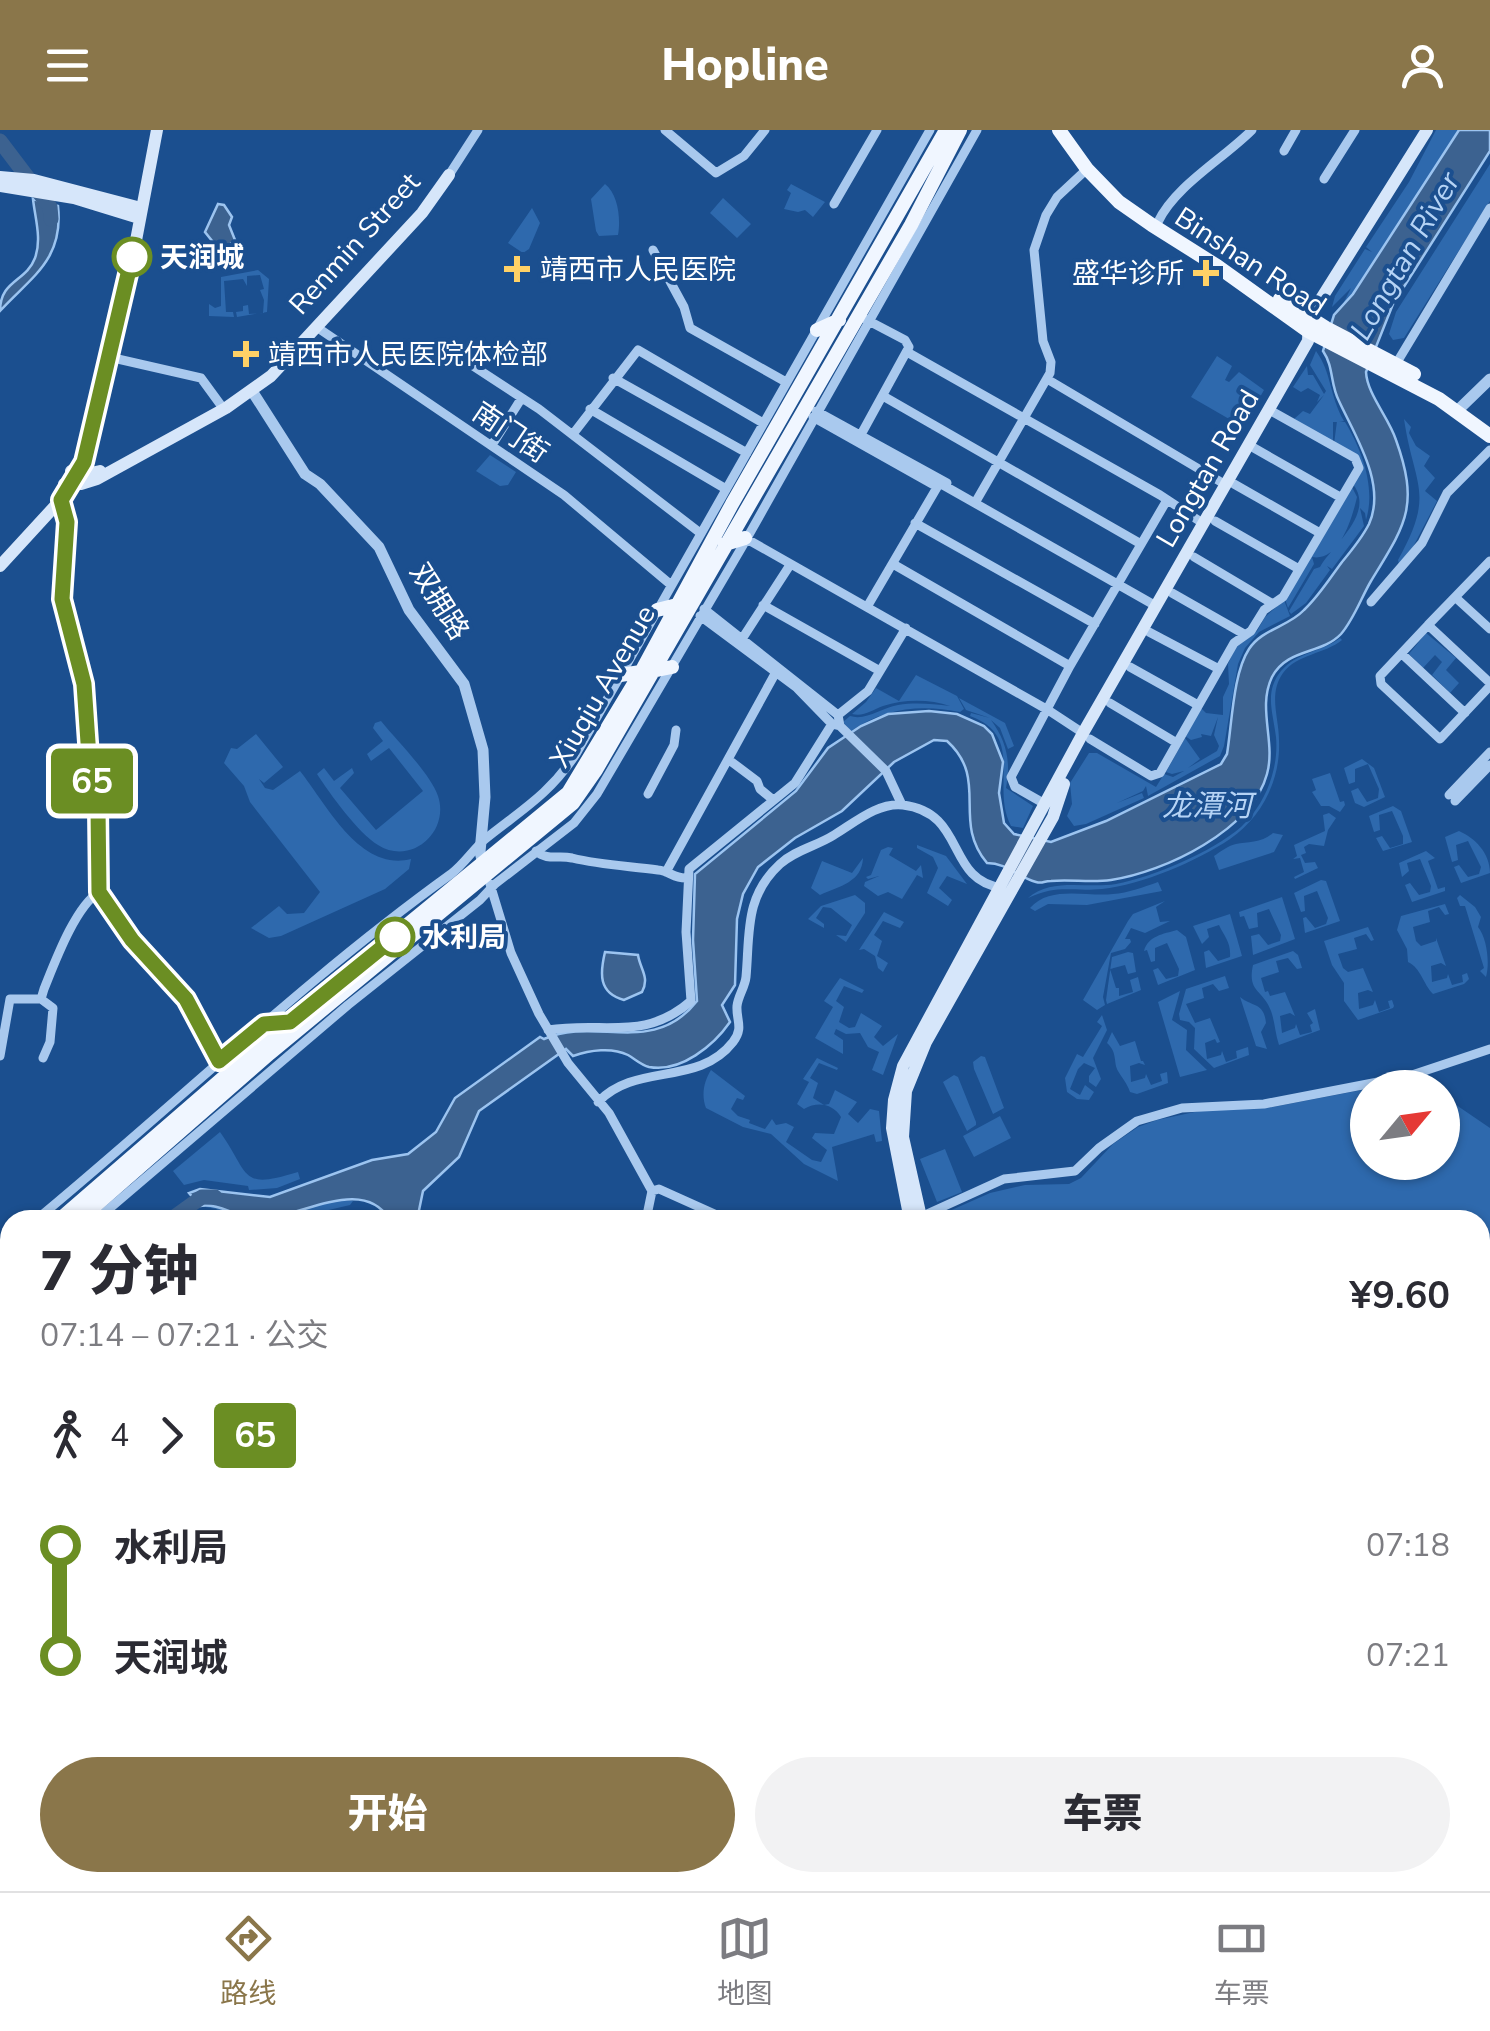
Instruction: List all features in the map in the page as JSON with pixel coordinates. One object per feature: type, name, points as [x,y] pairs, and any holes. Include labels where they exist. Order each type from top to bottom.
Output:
[{"type":"main road","points":[[0,558],[84,462],[154,130]]},
{"type":"main road","name":"Xiuqiu Avenue","points":[[90,1210],[290,1022],[358,967],[487,876],[574,802],[623,722],[678,605],[946,130]]},
{"type":"main road","name":"Xiuqiu Avenue","points":[[71,1210],[232,1079],[346,999],[432,930],[568,793],[763,478],[810,411],[939,186],[960,130]]},
{"type":"main road","name":"Binshan Road","points":[[1062,130],[1088,168],[1119,202],[1316,328],[1385,362],[1490,428]]},
{"type":"main road","name":"Binshan Road","points":[[1062,130],[1124,198],[1316,328]]},
{"type":"main road","name":"Longtan Road","points":[[1037,835],[1058,807],[1059,794],[1086,736],[1110,703],[1194,557],[1308,341],[1430,130]]},
{"type":"main road","name":"Renmin Street","points":[[71,478],[108,474],[252,391],[290,359],[422,213],[448,175]]},
{"type":"main road","name":"Renmin Street","points":[[71,478],[99,472],[258,380],[297,345],[448,175]]},
{"type":"main road","points":[[3,180],[137,212]]},
{"type":"main road","points":[[32,185],[56,195],[137,212]]},
{"type":"main road","points":[[0,566],[61,500],[71,478],[84,440],[137,212]]},
{"type":"main road","points":[[817,330],[840,320]]},
{"type":"main road","name":"Longtan Road","points":[[1230,484],[1309,350],[1316,328]]},
{"type":"main road","name":"Binshan Road","points":[[1460,408],[1490,436]]},
{"type":"main road","points":[[762,426],[781,420]]},
{"type":"main road","points":[[763,478],[780,476]]},
{"type":"main road","name":"Longtan Road","points":[[1037,835],[1046,804],[1157,604],[1210,523]]},
{"type":"main road","points":[[725,544],[745,538]]},
{"type":"main road","points":[[656,610],[678,605]]},
{"type":"main road","points":[[620,675],[672,668]]},
{"type":"main road","points":[[623,722],[642,719]]},
{"type":"main road","points":[[580,748],[599,744]]},
{"type":"main road","points":[[912,1210],[892,1138],[897,1086],[916,1039],[1037,835]]},
{"type":"main road","points":[[339,961],[358,967]]},
{"type":"main road","points":[[264,1024],[290,1022]]},
{"type":"main road","points":[[232,1079],[252,1086]]},
{"type":"main road","points":[[117,1150],[134,1156]]},
{"type":"street","points":[[448,175],[478,130]]},
{"type":"street","points":[[665,130],[716,173],[744,156],[766,130]]},
{"type":"street","points":[[834,204],[876,130]]},
{"type":"street","points":[[48,1210],[219,1061],[466,862],[481,843],[554,785],[580,748],[930,130]]},
{"type":"street","points":[[939,186],[977,130]]},
{"type":"street","points":[[1158,222],[1178,191],[1252,130]]},
{"type":"street","points":[[1284,150],[1296,130]]},
{"type":"street","points":[[1324,179],[1355,130]]},
{"type":"street","points":[[976,502],[1048,378],[1051,362],[1044,349],[1034,250],[1046,215],[1088,168]]},
{"type":"street","points":[[1385,362],[1490,208]]},
{"type":"street","points":[[653,250],[684,307],[690,328],[786,382]]},
{"type":"street","points":[[859,439],[909,344],[863,318]]},
{"type":"street","name":"南门街","points":[[318,328],[564,496],[670,584]]},
{"type":"street","points":[[444,347],[572,434],[700,532]]},
{"type":"street","points":[[572,434],[633,353],[640,351],[762,426]]},
{"type":"street","points":[[907,352],[1167,500],[1299,569]]},
{"type":"street","points":[[109,356],[201,378],[220,404]]},
{"type":"street","points":[[614,378],[747,453]]},
{"type":"street","points":[[1048,378],[1320,533]]},
{"type":"street","points":[[1460,408],[1490,379]]},
{"type":"street","name":"双拥路","points":[[252,391],[305,474],[320,484],[379,547],[409,610],[464,684],[483,750],[485,798],[481,843],[487,876]]},
{"type":"street","points":[[883,396],[1141,544]]},
{"type":"street","points":[[492,445],[521,400]]},
{"type":"street","points":[[590,410],[726,489]]},
{"type":"street","points":[[648,1210],[652,1191],[609,1113],[564,1055],[523,983],[487,876],[536,851],[585,810],[672,668],[780,476],[810,411],[1157,604]]},
{"type":"street","points":[[745,538],[1048,710],[1154,776],[1163,770],[1234,643],[1251,631],[1264,610],[1283,597],[1359,468],[1357,460],[1273,412]]},
{"type":"street","points":[[1254,448],[1340,497]]},
{"type":"street","points":[[1372,602],[1422,542],[1441,500],[1490,450]]},
{"type":"street","points":[[867,607],[940,482]]},
{"type":"street","points":[[61,500],[67,522],[62,599],[84,684],[89,757],[98,808],[99,892],[132,940],[186,999],[232,1079]]},
{"type":"street","points":[[1046,804],[1015,787],[1010,780],[1070,666],[1167,500]]},
{"type":"street","points":[[916,523],[1094,624]]},
{"type":"street","points":[[1194,557],[1273,604]]},
{"type":"street","points":[[1428,625],[1490,684],[1438,738],[1379,681],[1380,676],[1402,654],[1428,625],[1455,597],[1486,574],[1490,561]]},
{"type":"street","points":[[892,564],[1070,666]]},
{"type":"street","points":[[742,639],[790,565]]},
{"type":"street","points":[[1172,593],[1244,634]]},
{"type":"street","points":[[1455,597],[1490,629]]},
{"type":"street","points":[[762,605],[880,671]]},
{"type":"street","points":[[702,613],[742,639],[850,734],[886,771],[902,804]]},
{"type":"street","points":[[702,613],[837,722]]},
{"type":"street","points":[[550,1032],[565,1026],[656,1025],[692,1000],[686,932],[689,869],[795,782],[837,722],[861,700],[906,628]]},
{"type":"street","points":[[1150,632],[1220,669]]},
{"type":"street","points":[[1402,654],[1465,713]]},
{"type":"street","points":[[1130,667],[1198,704]]},
{"type":"street","points":[[666,872],[776,672]]},
{"type":"street","points":[[1110,703],[1177,742]]},
{"type":"street","points":[[648,794],[674,745],[676,730]]},
{"type":"street","points":[[1490,752],[1452,798],[1490,765]]},
{"type":"street","points":[[729,760],[757,781],[772,799]]},
{"type":"street","points":[[598,1102],[625,1082],[693,1070],[731,1044],[740,1028],[736,1008],[746,974],[750,914],[772,874],[793,854],[817,845],[871,812],[902,804],[927,812],[944,824],[972,875],[986,885],[1008,884]]},
{"type":"street","points":[[536,851],[546,858],[566,856],[687,878]]},
{"type":"street","points":[[42,999],[76,918],[99,892]]},
{"type":"street","points":[[0,1056],[10,999],[42,999],[53,1008],[50,1042],[43,1058]]},
{"type":"street","points":[[108,1210],[346,999]]},
{"type":"street","points":[[936,1210],[1004,1180],[1075,1171],[1137,1121],[1182,1108],[1264,1104],[1408,1076],[1490,1049]]},
{"type":"street","points":[[652,1191],[705,1210]]},
{"type":"shaded area","points":[[1436,130],[1490,130],[1337,316],[1351,288],[1332,307],[1335,296],[1365,249],[1372,252],[1366,247],[1409,182]]},
{"type":"shaded area","points":[[1490,164],[1490,201],[1404,338],[1393,340],[1389,334],[1396,312]]},
{"type":"shaded area","points":[[605,184],[618,207],[618,235],[599,236],[596,231],[591,199]]},
{"type":"shaded area","points":[[791,184],[825,202],[813,217],[805,210],[784,209]]},
{"type":"shaded area","points":[[723,198],[751,224],[737,238],[710,213]]},
{"type":"shaded area","points":[[532,208],[540,223],[529,249],[523,253],[508,243]]},
{"type":"shaded area","points":[[258,270],[269,279],[267,312],[263,313],[260,275],[247,276],[247,286],[243,279],[224,281],[226,312],[233,312],[234,317],[209,316],[209,304],[221,306],[221,277]]},
{"type":"shaded area","points":[[248,305],[249,314],[259,313],[237,317],[236,312]]},
{"type":"shaded area","points":[[1316,351],[1344,421],[1333,422],[1333,443],[1294,419],[1303,411],[1310,414],[1324,395],[1317,402],[1320,395],[1308,388],[1301,392],[1293,387],[1307,366],[1308,375],[1313,375],[1324,394],[1326,391],[1310,365]]},
{"type":"shaded area","points":[[1217,356],[1232,366],[1225,380],[1229,382],[1239,372],[1264,390],[1243,427],[1191,397]]},
{"type":"shaded area","points":[[1404,419],[1411,427],[1409,433],[1416,446],[1430,456],[1424,466],[1435,478],[1425,491],[1437,501],[1413,547],[1399,564],[1419,503]]},
{"type":"shaded area","points":[[1337,421],[1345,422],[1357,445],[1366,470],[1369,508],[1366,520],[1360,508],[1364,526],[1332,569],[1327,566],[1330,570],[1306,603],[1291,614],[1289,611],[1314,569],[1320,567],[1350,528],[1359,506],[1352,483],[1361,468],[1334,444]]},
{"type":"shaded area","points":[[490,455],[516,472],[508,485],[500,486],[476,471]]},
{"type":"shaded area","points":[[1351,485],[1357,497],[1343,537],[1330,553],[1312,557],[1314,564],[1288,608],[1285,599]]},
{"type":"shaded area","points":[[1284,600],[1290,616],[1259,632],[1238,664],[1220,756],[1148,796],[1146,786],[1117,803],[1142,793],[1144,798],[1074,826],[1067,816],[1072,804],[1070,783],[1089,753],[1097,753],[1156,787],[1164,774],[1173,777],[1184,771],[1166,772],[1185,738],[1200,759],[1188,768],[1217,751],[1214,735],[1218,717],[1211,736],[1201,734],[1202,737],[1191,740],[1185,736],[1200,707],[1206,713],[1223,715],[1228,664],[1237,644],[1257,631],[1265,617]]},
{"type":"shaded area","points":[[1426,633],[1456,658],[1446,670],[1459,683],[1450,693],[1432,675],[1442,662],[1435,655],[1423,668],[1409,654]]},
{"type":"shaded area","points":[[1340,638],[1335,645],[1296,662],[1283,673],[1275,697],[1277,769],[1260,808],[1241,830],[1202,856],[1151,877],[1118,887],[1057,890],[1028,898],[1048,888],[1116,884],[1147,876],[1198,854],[1241,827],[1257,808],[1273,774],[1276,737],[1271,695],[1276,679],[1294,660]]},
{"type":"shaded area","points":[[916,675],[957,696],[964,709],[903,710],[876,717],[851,731],[843,722],[850,716],[868,716],[898,705],[950,706],[908,701],[852,714],[876,688],[899,701]]},
{"type":"shaded area","points":[[959,698],[1005,723],[1014,746],[1008,749],[1000,728],[991,720],[1006,753],[1006,788],[1033,806],[1023,828],[1011,826],[1006,811],[1004,764],[997,736],[970,716],[971,713],[990,718],[966,710]]},
{"type":"shaded area","points":[[381,721],[421,767],[438,796],[440,809],[433,833],[415,848],[403,851],[378,845],[362,832],[317,774],[324,768],[334,781],[352,768],[354,773],[340,788],[376,830],[423,791],[389,748],[371,761],[367,754],[383,741],[373,728]]},
{"type":"shaded area","points":[[256,734],[283,767],[264,783],[259,779],[265,788],[273,790],[300,771],[361,846],[376,856],[411,859],[409,869],[385,889],[269,938],[251,928],[279,906],[287,914],[304,913],[320,892],[224,763],[231,748],[237,749]]},
{"type":"shaded area","points":[[1362,759],[1374,768],[1385,797],[1364,807],[1355,803],[1351,791],[1358,788],[1367,802],[1378,798],[1379,789],[1368,764],[1355,769],[1355,782],[1349,784],[1344,768]]},
{"type":"shaded area","points":[[1330,773],[1340,802],[1344,801],[1340,812],[1321,806],[1312,792],[1316,790],[1312,779]]},
{"type":"shaded area","points":[[1393,806],[1401,811],[1412,842],[1383,851],[1376,838],[1382,836],[1390,848],[1403,844],[1403,836],[1392,811],[1379,815],[1380,830],[1374,832],[1369,816]]},
{"type":"shaded area","points":[[1329,813],[1336,818],[1324,846],[1309,844],[1301,855],[1305,863],[1315,862],[1318,868],[1295,879],[1304,872],[1300,858],[1293,859],[1297,856],[1294,845],[1325,831],[1323,815]]},
{"type":"shaded area","points":[[1459,831],[1480,847],[1490,873],[1461,883],[1454,867],[1459,865],[1468,877],[1479,874],[1481,867],[1468,841],[1456,845],[1458,860],[1452,862],[1445,837]]},
{"type":"shaded area","points":[[1273,833],[1283,835],[1274,852],[1219,870],[1214,856],[1233,845]]},
{"type":"shaded area","points":[[917,845],[946,856],[967,884],[947,876],[939,888],[952,900],[948,906],[927,893],[938,868],[933,857]]},
{"type":"shaded area","points":[[893,848],[889,855],[916,871],[921,865],[923,878],[917,875],[902,899],[888,892],[878,896],[864,886],[879,876],[866,877],[871,875],[881,850]]},
{"type":"shaded area","points":[[1426,851],[1435,858],[1428,861],[1438,889],[1445,887],[1445,891],[1412,902],[1405,885],[1410,883],[1419,895],[1430,892],[1431,886],[1420,859],[1407,863],[1409,871],[1402,877],[1399,863]]},
{"type":"shaded area","points":[[863,858],[859,873],[849,882],[820,895],[811,888],[822,861],[852,873]]},
{"type":"shaded area","points":[[1326,881],[1340,921],[1305,933],[1303,918],[1315,928],[1326,924],[1328,918],[1317,891],[1304,896],[1305,911],[1301,912],[1294,893]]},
{"type":"shaded area","points":[[1158,882],[1162,891],[1087,905],[1048,904],[1035,911],[1030,908],[1058,894],[1103,895]]},
{"type":"shaded area","points":[[855,895],[865,903],[865,913],[846,942],[836,935],[846,936],[852,925],[831,908],[823,907],[816,918],[824,928],[808,919],[821,906]]},
{"type":"shaded area","points":[[1460,895],[1481,917],[1478,927],[1487,951],[1486,977],[1480,971],[1484,968],[1465,906],[1460,906],[1457,898]]},
{"type":"shaded area","points":[[1282,897],[1295,939],[1253,955],[1251,936],[1259,934],[1268,945],[1280,941],[1281,935],[1269,909],[1257,913],[1258,927],[1249,929],[1239,912]]},
{"type":"shaded area","points":[[1165,901],[1156,907],[1160,922],[1170,921],[1145,933],[1131,928],[1125,939],[1131,942],[1125,949],[1111,953],[1105,1005],[1097,1010],[1083,1000],[1133,914]]},
{"type":"shaded area","points":[[1445,904],[1449,914],[1445,915],[1439,907],[1428,911],[1430,922],[1413,927],[1416,941],[1421,946],[1436,938],[1446,966],[1431,966],[1432,982],[1447,978],[1448,974],[1452,985],[1463,982],[1462,975],[1467,973],[1469,979],[1464,984],[1433,994],[1408,962],[1407,949],[1397,930],[1401,916]]},
{"type":"shaded area","points":[[884,912],[904,922],[900,928],[883,921],[874,935],[882,941],[877,956],[888,963],[883,972],[875,956],[859,950]]},
{"type":"shaded area","points":[[1230,914],[1242,956],[1206,968],[1204,952],[1209,950],[1218,961],[1230,957],[1229,944],[1219,925],[1207,929],[1209,937],[1202,944],[1193,926]]},
{"type":"shaded area","points":[[1368,927],[1374,940],[1366,934],[1354,938],[1357,949],[1338,954],[1348,972],[1363,968],[1373,992],[1358,993],[1359,1009],[1373,1005],[1375,1000],[1379,1012],[1390,1008],[1388,1001],[1392,1000],[1394,1006],[1393,1008],[1358,1020],[1344,1001],[1344,983],[1332,965],[1324,941]]},
{"type":"shaded area","points":[[1177,930],[1186,937],[1195,970],[1158,985],[1153,970],[1158,968],[1166,979],[1178,976],[1179,969],[1167,943],[1155,948],[1155,961],[1151,962],[1147,950],[1144,951],[1153,939]]},
{"type":"shaded area","points":[[1293,951],[1302,968],[1297,969],[1288,958],[1276,961],[1279,972],[1261,978],[1265,992],[1270,996],[1285,992],[1295,1016],[1280,1016],[1282,1033],[1296,1024],[1300,1035],[1312,1032],[1313,1023],[1307,1013],[1315,1009],[1320,1030],[1279,1045],[1271,1011],[1252,981],[1253,965]]},
{"type":"shaded area","points":[[1133,953],[1136,972],[1128,974],[1125,965],[1110,969],[1112,957]]},
{"type":"shaded area","points":[[1110,970],[1119,996],[1133,992],[1130,980],[1138,977],[1141,990],[1107,1004]]},
{"type":"shaded area","points":[[1225,976],[1229,988],[1219,991],[1213,984],[1202,988],[1204,998],[1186,1004],[1195,1023],[1210,1018],[1220,1042],[1215,1039],[1205,1043],[1207,1059],[1221,1055],[1222,1051],[1226,1062],[1237,1058],[1236,1051],[1248,1047],[1249,1055],[1214,1068],[1194,1049],[1195,1028],[1180,1020],[1179,1014],[1186,989]]},
{"type":"shaded area","points":[[840,978],[864,990],[862,993],[844,986],[836,1001],[844,1007],[839,1022],[855,1027],[861,1013],[882,1026],[874,1037],[883,1046],[898,1034],[883,1075],[872,1070],[879,1052],[868,1047],[860,1033],[846,1034],[836,1029],[834,1034],[843,1040],[843,1054],[815,1038],[833,1007],[824,1001]]},
{"type":"shaded area","points":[[1180,991],[1172,1020],[1187,1030],[1186,1050],[1207,1070],[1180,1077],[1158,1002]]},
{"type":"shaded area","points":[[1240,997],[1263,1011],[1266,1023],[1261,1032],[1267,1049],[1256,1046]]},
{"type":"shaded area","points":[[1102,1015],[1107,1030],[1093,1058],[1101,1079],[1096,1087],[1089,1082],[1095,1068],[1084,1063],[1070,1089],[1080,1095],[1085,1085],[1094,1092],[1089,1100],[1077,1099],[1067,1092],[1065,1078],[1077,1054],[1083,1057],[1102,1026],[1097,1022]]},
{"type":"shaded area","points":[[1112,1032],[1120,1046],[1135,1041],[1145,1065],[1130,1066],[1131,1082],[1145,1078],[1146,1074],[1151,1085],[1162,1081],[1160,1074],[1167,1072],[1168,1083],[1137,1094],[1130,1092],[1107,1043]]},
{"type":"shaded area","points":[[985,1057],[1004,1108],[993,1114],[974,1069],[973,1062]]},
{"type":"shaded area","points":[[817,1058],[838,1068],[819,1063],[810,1078],[818,1083],[813,1098],[824,1105],[804,1109],[797,1104],[809,1082],[803,1079]]},
{"type":"shaded area","points":[[711,1070],[745,1096],[743,1100],[737,1098],[731,1109],[738,1116],[765,1129],[772,1119],[776,1125],[786,1123],[794,1127],[786,1142],[821,1162],[827,1150],[812,1138],[815,1133],[834,1134],[841,1117],[824,1105],[829,1104],[835,1090],[857,1102],[848,1114],[858,1123],[870,1109],[879,1111],[882,1141],[876,1142],[874,1134],[832,1147],[838,1181],[804,1164],[771,1134],[743,1127],[706,1108],[704,1088]]},
{"type":"shaded area","points":[[954,1075],[976,1122],[967,1131],[943,1082]]},
{"type":"shaded area","points":[[1350,1092],[1350,1180],[1460,1180],[1460,1108],[1490,1128],[1490,1210],[952,1210],[990,1193],[1025,1185],[1069,1184],[1081,1178],[1113,1144],[1138,1127],[1204,1110],[1273,1107]]},
{"type":"shaded area","points":[[1000,1116],[1011,1138],[974,1157],[963,1136]]},
{"type":"shaded area","points":[[220,1132],[248,1175],[265,1180],[298,1172],[300,1179],[277,1188],[249,1190],[248,1186],[204,1180],[184,1185],[173,1171]]},
{"type":"shaded area","points":[[945,1149],[962,1192],[937,1202],[920,1159]]},
{"type":"shaded area","points":[[336,1201],[353,1201],[329,1210],[295,1209]]},
{"type":"water","name":"龙潭河","points":[[1459,130],[1490,130],[1490,151],[1393,304],[1366,372],[1403,463],[1408,499],[1400,529],[1341,634],[1324,646],[1286,661],[1272,677],[1266,701],[1267,774],[1244,813],[1225,830],[1180,858],[1133,875],[1103,881],[1036,882],[1001,865],[987,863],[972,831],[969,785],[960,756],[947,741],[934,740],[894,762],[842,811],[795,838],[758,867],[743,894],[737,919],[735,985],[722,1005],[730,1022],[696,1055],[661,1068],[646,1066],[615,1051],[573,1056],[566,1049],[479,1111],[459,1157],[423,1191],[419,1210],[381,1210],[362,1200],[345,1200],[302,1210],[225,1210],[200,1206],[189,1193],[200,1189],[270,1197],[372,1160],[408,1154],[436,1132],[455,1098],[540,1037],[584,1031],[643,1032],[680,1018],[697,1001],[693,940],[695,874],[796,791],[828,748],[888,714],[957,714],[984,726],[992,734],[1003,762],[999,793],[1004,823],[1014,834],[1051,842],[1106,821],[1221,764],[1227,754],[1240,671],[1249,649],[1309,605],[1357,544],[1374,509],[1367,461],[1336,395],[1323,351],[1334,315],[1353,294]]},
{"type":"water","points":[[33,199],[58,206],[56,240],[43,266],[0,311],[4,293],[35,258],[38,236]]},
{"type":"water","points":[[218,204],[224,205],[232,217],[229,225],[235,240],[226,248],[217,247],[205,232]]},
{"type":"water","points":[[605,952],[638,955],[645,977],[642,992],[624,1000],[609,992],[602,975]]},
{"type":"waterway","points":[[0,141],[50,207],[51,219]]},
{"type":"waterway","name":"Longtan River","points":[[184,1210],[202,1197],[215,1197]]},
{"type":"bus line","name":"65","points":[[132,257],[84,462],[61,500],[67,516],[62,599],[84,684],[92,784],[98,808],[100,896],[132,940],[186,999],[219,1061],[264,1024],[290,1022],[395,937]]},
{"type":"place","name":"天润城","points":[[132,257]]},
{"type":"place","name":"靖西市人民医院","points":[[517,269]]},
{"type":"place","name":"盛华诊所","points":[[1206,273]]},
{"type":"place","name":"靖西市人民医院体检部","points":[[246,354]]},
{"type":"place","name":"水利局","points":[[395,937]]}]
